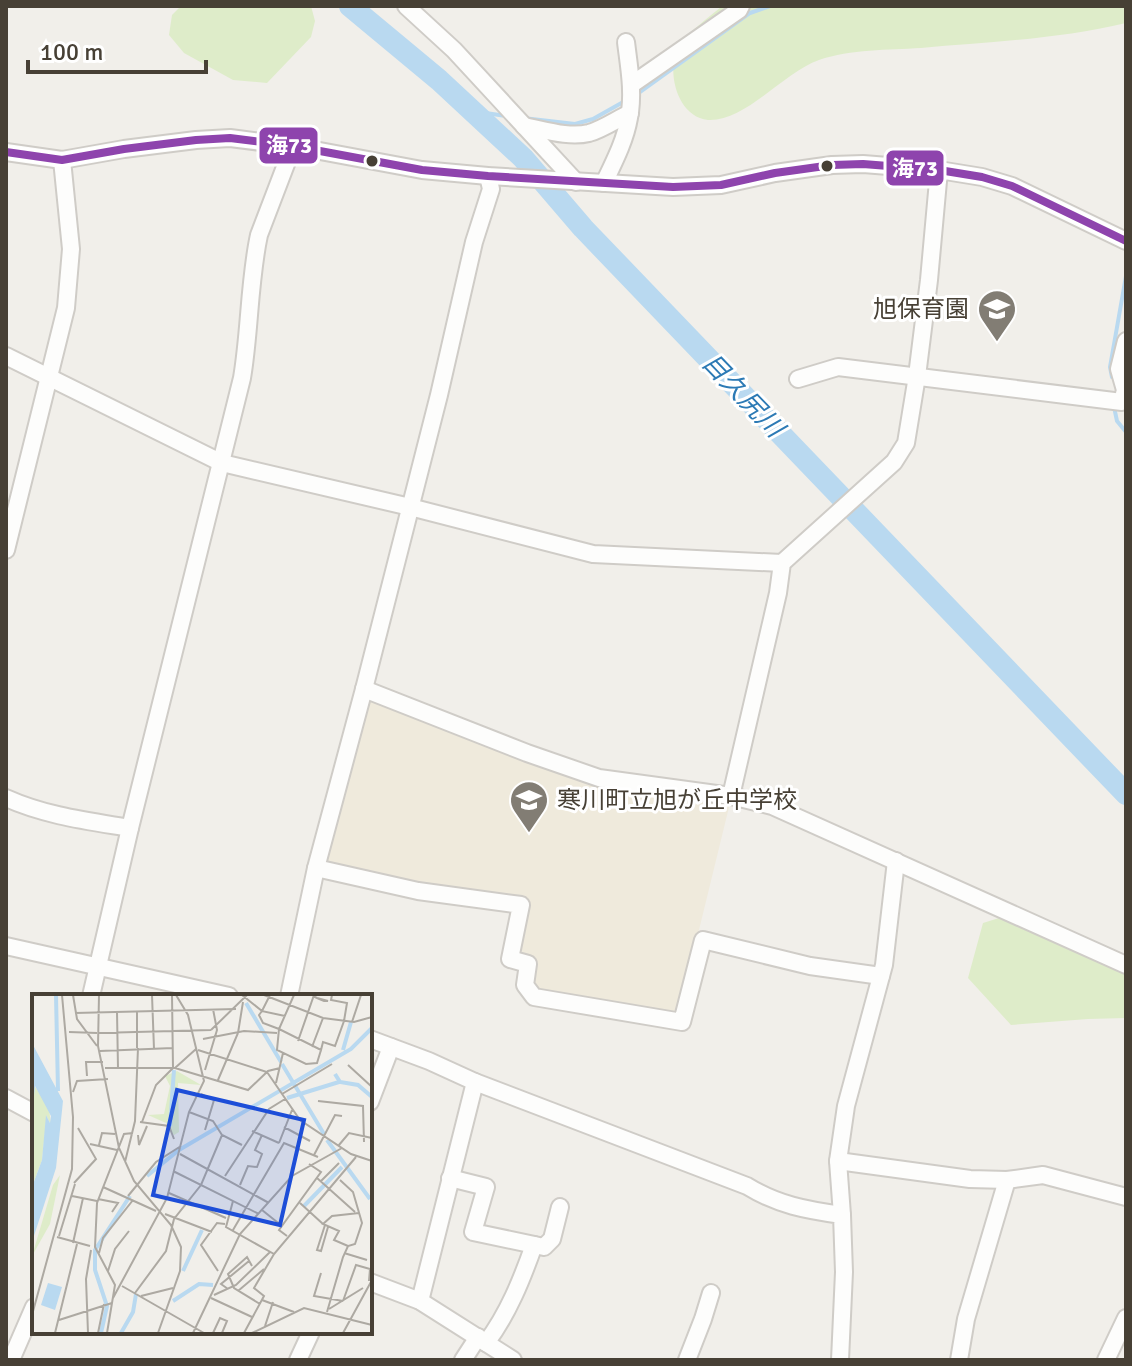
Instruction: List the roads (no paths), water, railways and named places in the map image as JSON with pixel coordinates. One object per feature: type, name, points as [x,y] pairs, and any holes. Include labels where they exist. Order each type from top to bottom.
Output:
[{"type":"street","points":[[406,6],[454,50],[573,182]]},
{"type":"street","points":[[631,85],[741,6]]},
{"type":"street","points":[[604,183],[622,144],[630,113],[631,85],[626,42]]},
{"type":"street","points":[[524,126],[572,135],[590,132],[630,113]]},
{"type":"street","points":[[6,152],[62,160],[124,149],[230,138],[293,146],[422,170],[673,187],[721,185],[832,165],[863,164],[939,170],[1012,186],[1126,241]]},
{"type":"street","points":[[91,994],[246,355],[259,235],[293,146]]},
{"type":"street","points":[[6,550],[66,308],[71,249],[62,160]]},
{"type":"street","points":[[731,796],[778,593],[782,563],[894,462],[906,443],[929,280],[939,170]]},
{"type":"street","points":[[289,994],[316,868],[439,395],[474,242],[495,177]]},
{"type":"street","points":[[798,379],[838,367],[1122,402],[1126,341]]},
{"type":"street","points":[[6,356],[222,463],[593,554],[782,563]]},
{"type":"street","points":[[364,689],[599,778],[731,796],[772,806],[1126,965]]},
{"type":"street","points":[[6,798],[61,817],[130,828]]},
{"type":"street","points":[[840,1360],[844,1272],[838,1161],[846,1106],[881,976],[896,861]]},
{"type":"street","points":[[316,868],[418,891],[521,905],[510,959],[528,964],[525,985],[534,997],[682,1022],[703,940],[810,966],[881,976]]},
{"type":"street","points":[[6,946],[220,994]]},
{"type":"street","points":[[372,1040],[747,1186],[768,1198],[800,1209],[842,1215]]},
{"type":"street","points":[[372,1097],[391,1047]]},
{"type":"street","points":[[420,1301],[475,1082]]},
{"type":"street","points":[[8,1103],[32,1112]]},
{"type":"street","points":[[838,1161],[970,1179],[1007,1180],[1043,1175],[1126,1197]]},
{"type":"street","points":[[450,1178],[486,1187],[473,1232],[544,1247],[552,1239],[560,1207]]},
{"type":"street","points":[[959,1360],[966,1319],[1007,1180]]},
{"type":"street","points":[[463,1360],[496,1330],[534,1245]]},
{"type":"street","points":[[372,1283],[420,1301],[513,1360]]},
{"type":"street","points":[[687,1360],[711,1293]]},
{"type":"street","points":[[11,1360],[32,1312]]},
{"type":"street","points":[[1106,1360],[1126,1318]]},
{"type":"street","points":[[298,1360],[310,1334]]},
{"type":"waterway","name":"目久尻川","points":[[350,6],[439,80],[523,158],[583,228],[1126,794]]},
{"type":"waterway","points":[[636,95],[750,13],[770,6]]},
{"type":"waterway","points":[[523,118],[575,124],[593,119],[625,101]]},
{"type":"waterway","points":[[472,111],[506,116]]},
{"type":"waterway","points":[[1112,377],[1110,367],[1126,276]]},
{"type":"waterway","points":[[1114,407],[1117,421],[1126,432]]},
{"type":"place","name":"旭保育園","points":[[997,343]]},
{"type":"place","name":"寒川町立旭が丘中学校","points":[[529,834]]}]
